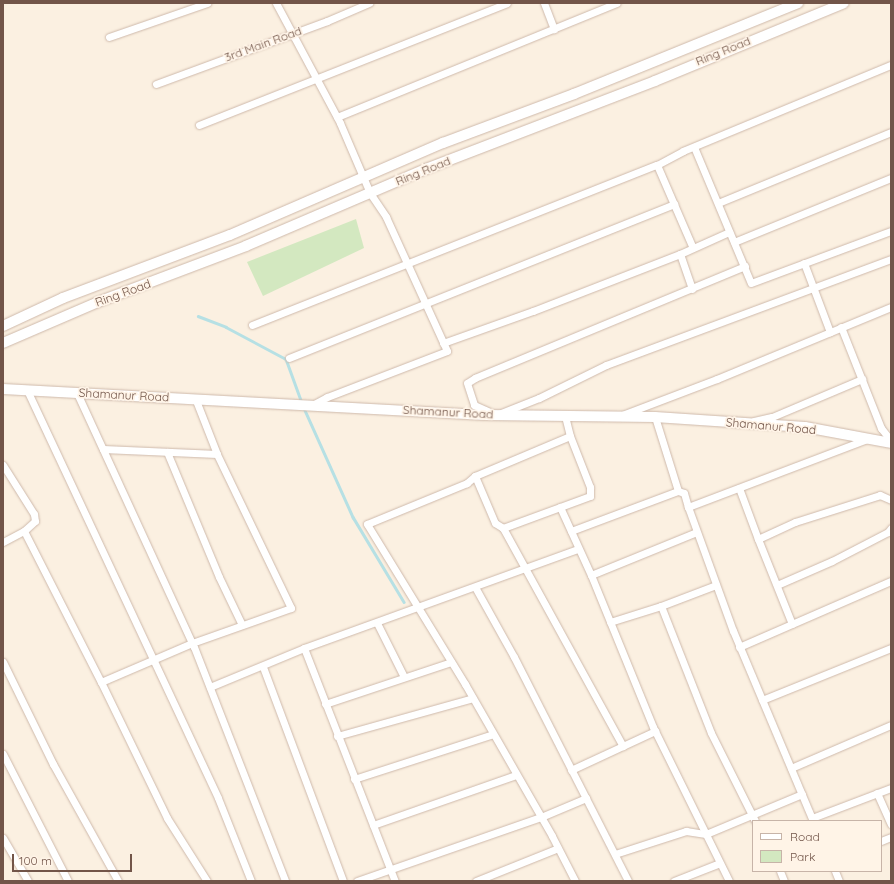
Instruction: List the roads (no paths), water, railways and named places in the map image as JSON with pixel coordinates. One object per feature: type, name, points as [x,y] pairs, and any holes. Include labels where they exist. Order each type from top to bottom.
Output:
[{"type":"main road","name":"Ring Road","points":[[3,326],[63,298],[215,241],[443,143],[574,94],[798,3]]},
{"type":"main road","name":"Ring Road","points":[[3,344],[98,302],[246,246],[310,217],[844,3]]},
{"type":"main road","name":"Shamanur Road","points":[[3,389],[496,415],[655,417],[740,424],[805,427],[891,442]]},
{"type":"street","points":[[110,37],[207,3]]},
{"type":"street","points":[[276,3],[337,118],[370,194],[386,217],[424,304],[447,351],[306,404]]},
{"type":"street","name":"3rd Main Road","points":[[156,84],[369,3]]},
{"type":"street","points":[[199,125],[318,80],[507,3]]},
{"type":"street","points":[[544,3],[554,29]]},
{"type":"street","points":[[337,118],[617,3]]},
{"type":"street","points":[[252,325],[657,165],[694,147],[891,65]]},
{"type":"street","points":[[718,204],[891,132]]},
{"type":"street","points":[[694,147],[751,283],[891,231]]},
{"type":"street","points":[[657,165],[694,248]]},
{"type":"street","points":[[734,242],[891,178]]},
{"type":"street","points":[[290,358],[674,204]]},
{"type":"street","points":[[443,343],[680,254],[729,232]]},
{"type":"street","points":[[680,254],[692,289]]},
{"type":"street","points":[[745,266],[467,383],[474,405],[496,415],[539,398],[606,365],[891,259]]},
{"type":"street","points":[[804,263],[830,332]]},
{"type":"street","points":[[616,417],[717,379],[891,307]]},
{"type":"street","points":[[841,327],[881,428],[891,442]]},
{"type":"street","points":[[740,424],[772,417],[862,379]]},
{"type":"street","points":[[27,390],[218,798],[251,881]]},
{"type":"street","points":[[77,394],[192,643],[286,881]]},
{"type":"street","points":[[101,682],[192,643],[291,608],[217,454],[195,398]]},
{"type":"street","points":[[502,528],[590,496],[590,488],[570,436],[565,416]]},
{"type":"street","points":[[655,417],[678,491]]},
{"type":"street","points":[[570,436],[475,476],[467,482],[367,524],[473,698],[541,817],[575,881]]},
{"type":"street","points":[[688,507],[867,439]]},
{"type":"street","points":[[103,450],[217,454]]},
{"type":"street","points":[[167,452],[218,577],[242,625]]},
{"type":"street","points":[[3,465],[34,514],[35,521],[24,531],[3,542]]},
{"type":"street","points":[[475,476],[495,523],[502,528],[526,568],[623,746]]},
{"type":"street","points":[[739,488],[792,624]]},
{"type":"street","points":[[571,531],[678,491],[684,493],[716,585],[740,647],[813,820],[891,788]]},
{"type":"street","points":[[758,539],[795,522],[880,495],[891,500]]},
{"type":"street","points":[[560,507],[591,575],[655,731],[729,881]]},
{"type":"street","points":[[776,585],[832,561],[888,532],[891,528]]},
{"type":"street","points":[[24,531],[101,682],[167,818],[206,881]]},
{"type":"street","points":[[591,575],[697,532]]},
{"type":"street","points":[[210,687],[263,667],[304,648],[578,549]]},
{"type":"street","points":[[740,647],[891,581]]},
{"type":"street","points":[[610,622],[661,606],[716,585]]},
{"type":"street","points":[[475,587],[628,881]]},
{"type":"street","points":[[661,606],[711,732],[754,818]]},
{"type":"street","points":[[377,622],[404,677]]},
{"type":"street","points":[[304,648],[337,736],[396,881]]},
{"type":"street","points":[[762,700],[891,648]]},
{"type":"street","points":[[3,662],[53,764],[118,881]]},
{"type":"street","points":[[325,704],[451,662]]},
{"type":"street","points":[[263,667],[343,881]]},
{"type":"street","points":[[337,736],[473,698]]},
{"type":"street","points":[[791,768],[891,725]]},
{"type":"street","points":[[571,770],[655,731]]},
{"type":"street","points":[[354,779],[493,734]]},
{"type":"street","points":[[3,754],[68,881]]},
{"type":"street","points":[[373,825],[516,775]]},
{"type":"street","points":[[877,793],[891,824]]},
{"type":"street","points":[[615,854],[686,831],[706,834],[754,818],[802,794]]},
{"type":"street","points":[[357,881],[541,817],[586,798]]},
{"type":"street","points":[[3,838],[28,881]]},
{"type":"street","points":[[476,881],[558,848]]},
{"type":"street","points":[[674,881],[720,863]]},
{"type":"waterway","points":[[198,316],[226,327],[286,359],[302,403]]},
{"type":"waterway","points":[[304,408],[353,517],[404,602]]}]
